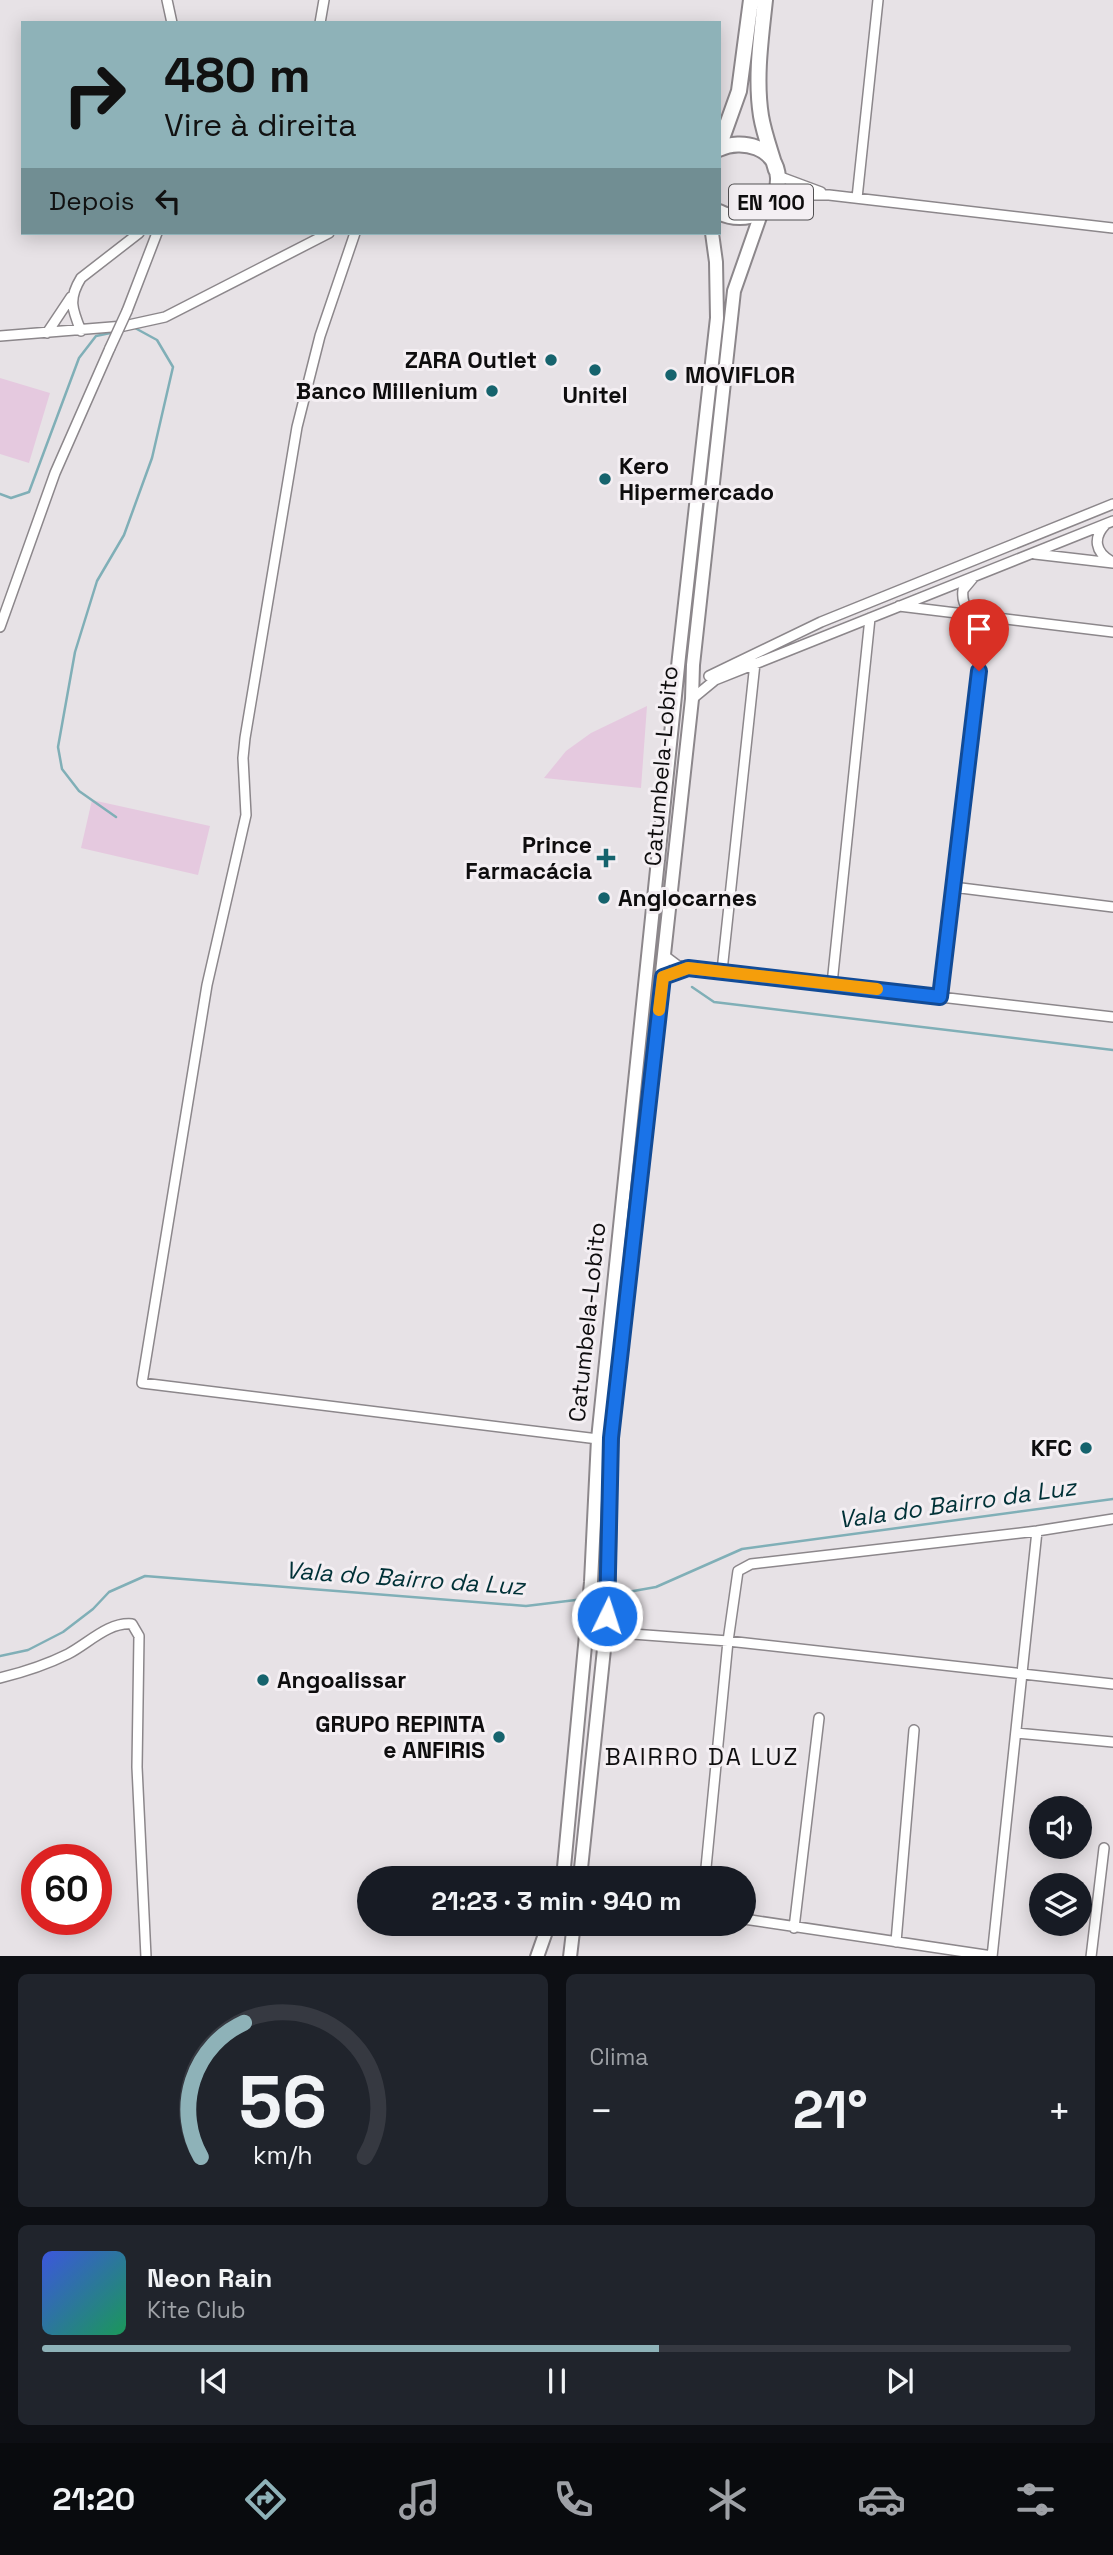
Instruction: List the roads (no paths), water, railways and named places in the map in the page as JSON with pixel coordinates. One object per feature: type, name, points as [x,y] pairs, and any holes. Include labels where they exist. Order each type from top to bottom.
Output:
[{"type":"highway","points":[[721,142],[739,91],[751,0]]},
{"type":"highway","points":[[765,0],[759,94],[762,118],[777,173]]},
{"type":"highway","name":"EN 100","points":[[721,147],[729,144],[753,145],[763,151],[777,173],[776,192],[766,207],[751,216],[739,218],[721,213]]},
{"type":"main road","name":"Catumbela-Lobito","points":[[581,1866],[608,1611],[611,1438],[663,977],[692,699],[692,669],[734,290],[766,207]]},
{"type":"main road","name":"Catumbela-Lobito","points":[[564,1866],[591,1582],[598,1439],[679,657],[718,318],[712,235]]},
{"type":"main road","points":[[537,1956],[544,1936]]},
{"type":"main road","points":[[570,1956],[572,1936]]},
{"type":"street","points":[[167,0],[172,21]]},
{"type":"street","points":[[320,21],[324,0]]},
{"type":"street","points":[[857,198],[878,0]]},
{"type":"street","points":[[777,173],[830,195]]},
{"type":"street","points":[[766,207],[789,196],[830,195],[1113,228]]},
{"type":"street","points":[[47,333],[59,319],[81,278],[136,235]]},
{"type":"street","points":[[0,627],[55,472],[127,310],[156,235]]},
{"type":"street","points":[[0,336],[81,331],[124,326],[165,317],[325,235]]},
{"type":"street","points":[[354,235],[320,336],[297,426],[245,738],[243,758],[246,815],[206,985],[142,1383],[598,1439]]},
{"type":"street","points":[[72,296],[81,331]]},
{"type":"street","points":[[709,676],[821,622],[1113,504]]},
{"type":"street","points":[[692,699],[709,684],[755,663],[1110,522]]},
{"type":"street","points":[[1110,522],[1097,534],[1097,544],[1099,552],[1113,562]]},
{"type":"street","points":[[1031,553],[1113,562]]},
{"type":"street","points":[[978,575],[966,584],[962,596],[964,605],[970,612],[985,617]]},
{"type":"street","points":[[899,606],[1113,632]]},
{"type":"street","points":[[940,997],[985,617]]},
{"type":"street","points":[[832,984],[870,618]]},
{"type":"street","points":[[722,971],[755,663]]},
{"type":"street","points":[[692,669],[709,676],[722,677]]},
{"type":"street","points":[[953,887],[1113,907]]},
{"type":"street","points":[[665,956],[677,965],[688,968],[1113,1017]]},
{"type":"street","points":[[663,977],[688,968]]},
{"type":"street","points":[[706,1866],[728,1641],[738,1571],[747,1565],[1037,1531],[1113,1519]]},
{"type":"street","points":[[756,1921],[992,1956],[1037,1531]]},
{"type":"street","points":[[0,1678],[27,1672],[69,1653],[120,1623],[132,1625],[139,1636],[137,1766],[146,1956]]},
{"type":"street","points":[[605,1632],[728,1641],[1113,1684]]},
{"type":"street","points":[[794,1928],[819,1718]]},
{"type":"street","points":[[896,1942],[914,1730]]},
{"type":"street","points":[[1016,1733],[1113,1742]]},
{"type":"street","points":[[1091,1956],[1104,1848]]},
{"type":"waterway","points":[[116,817],[79,791],[62,769],[58,747],[75,652],[97,581],[124,535],[152,458],[173,367],[157,340],[135,328]]},
{"type":"waterway","points":[[0,494],[11,498],[29,492],[79,358],[96,336],[115,332]]},
{"type":"waterway","points":[[692,987],[714,1002],[1113,1050]]},
{"type":"waterway","name":"Vala do Bairro da Luz","points":[[611,1595],[656,1587],[742,1549],[1113,1499]]},
{"type":"waterway","name":"Vala do Bairro da Luz","points":[[0,1656],[28,1650],[63,1632],[93,1609],[109,1592],[145,1576],[526,1606],[584,1599]]},
{"type":"place","name":"ZARA Outlet","points":[[551,360]]},
{"type":"place","name":"Unitel","points":[[595,370]]},
{"type":"place","name":"MOVIFLOR","points":[[671,375]]},
{"type":"place","name":"Banco Millenium","points":[[492,391]]},
{"type":"place","name":"Kero Hipermercado","points":[[605,479]]},
{"type":"place","name":"Prince Farmacácia","points":[[606,858]]},
{"type":"place","name":"Anglocarnes","points":[[604,898]]},
{"type":"place","name":"KFC","points":[[1086,1448]]},
{"type":"place","name":"Angoalissar","points":[[263,1680]]},
{"type":"place","name":"GRUPO REPINTA e ANFIRIS","points":[[499,1737]]},
{"type":"district","name":"BAIRRO DA LUZ","points":[[702,1756]]}]
